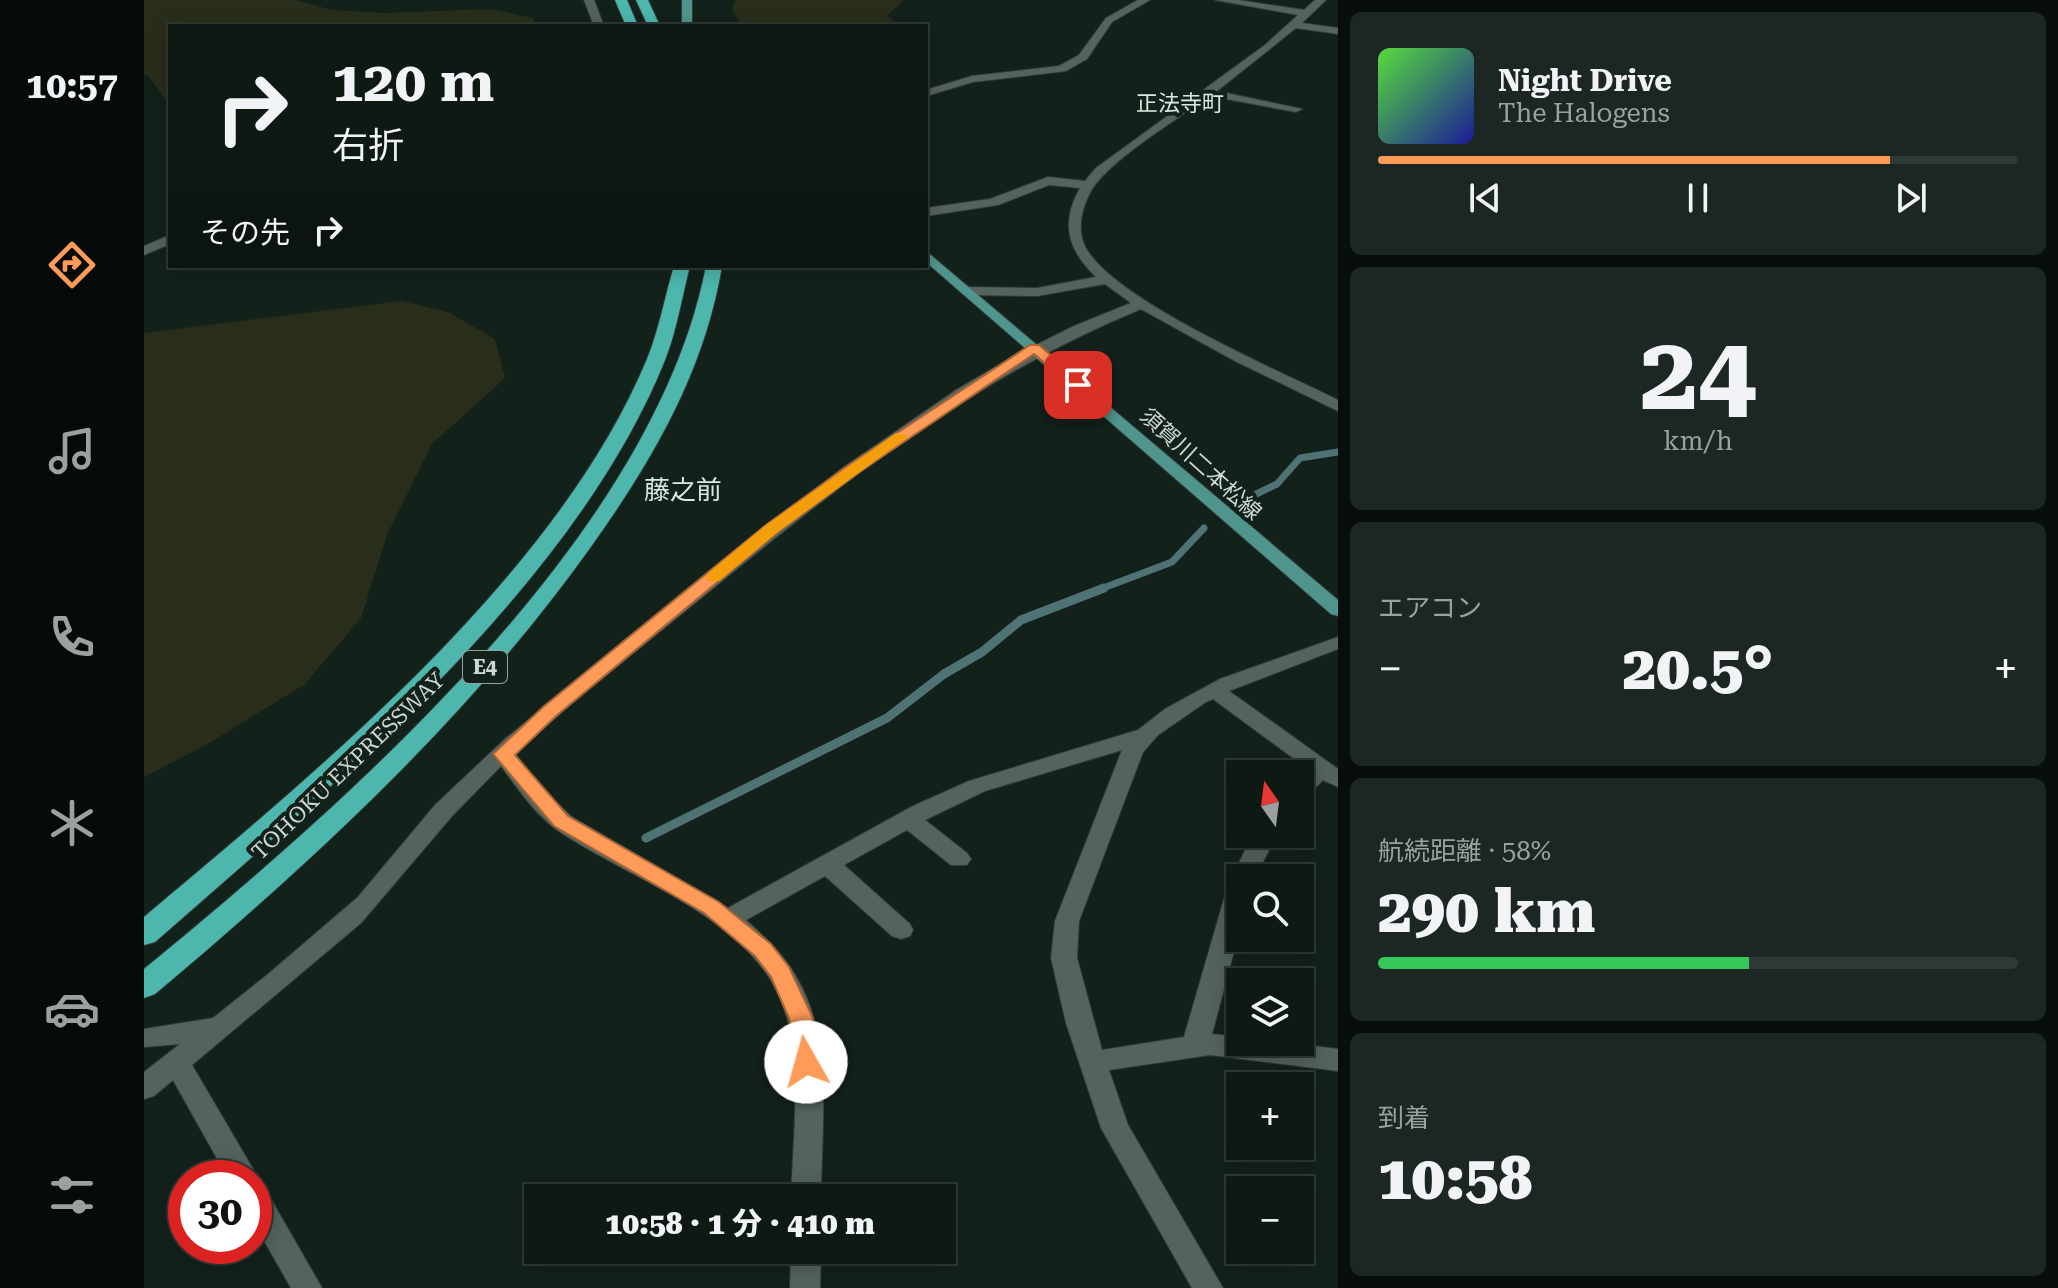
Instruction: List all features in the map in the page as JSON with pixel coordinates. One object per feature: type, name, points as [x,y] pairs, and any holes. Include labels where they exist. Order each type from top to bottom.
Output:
[{"type":"highway","points":[[621,0],[631,24]]},
{"type":"highway","points":[[642,0],[653,24]]},
{"type":"highway","name":"TOHOKU EXPRESSWAY","points":[[144,934],[267,828],[387,718],[474,625],[544,543],[606,455],[637,398],[679,290],[682,268]]},
{"type":"highway","name":"TOHOKU EXPRESSWAY","points":[[144,986],[307,847],[428,729],[517,632],[580,549],[640,461],[694,349],[714,268]]},
{"type":"main road","points":[[687,0],[687,24]]},
{"type":"main road","name":"須賀川二本松線","points":[[928,257],[1338,610]]},
{"type":"street","points":[[589,0],[598,24]]},
{"type":"street","points":[[928,92],[972,79],[1044,73],[1072,65],[1083,57],[1109,20],[1145,0]]},
{"type":"street","points":[[1220,0],[1308,14]]},
{"type":"street","points":[[1321,0],[1298,25],[1100,171],[1076,206],[1073,226],[1080,251],[1107,279],[1141,304],[1338,406]]},
{"type":"street","points":[[1298,25],[1338,31]]},
{"type":"street","points":[[1207,92],[1296,109]]},
{"type":"street","points":[[1194,102],[1237,111]]},
{"type":"street","points":[[928,212],[993,202],[1048,181],[1088,185]]},
{"type":"street","points":[[144,251],[168,240]]},
{"type":"street","points":[[967,291],[1037,292],[1107,279]]},
{"type":"street","points":[[144,1088],[354,916],[456,796],[550,712],[772,529],[852,469],[1035,348],[1141,304]]},
{"type":"street","points":[[1208,1288],[1115,1128],[1064,958],[1067,921],[1133,749],[1143,736],[1173,713],[1216,691],[1297,655],[1338,643]]},
{"type":"street","points":[[1216,691],[1330,774]]},
{"type":"street","points":[[726,920],[909,819],[977,786],[1143,736]]},
{"type":"street","points":[[503,754],[561,821],[712,908],[763,950],[781,973],[801,1018],[806,1062],[806,1184]]},
{"type":"street","points":[[909,819],[959,859]]},
{"type":"street","points":[[827,864],[901,930]]},
{"type":"street","points":[[1195,1046],[1226,935]]},
{"type":"street","points":[[148,1038],[217,1028]]},
{"type":"street","points":[[1093,1062],[1210,1044],[1338,1060]]},
{"type":"street","points":[[176,1062],[233,1160]]},
{"type":"street","points":[[272,1227],[307,1288]]},
{"type":"street","points":[[805,1288],[806,1264]]},
{"type":"green space","points":[[144,0],[295,0],[332,10],[384,13],[491,9],[533,18],[535,24],[168,24],[168,103],[148,75],[144,75]]},
{"type":"green space","points":[[735,0],[904,0],[887,16],[900,24],[742,24],[732,10]]},
{"type":"green space","points":[[401,301],[448,312],[495,339],[505,378],[432,444],[387,535],[361,618],[305,684],[206,745],[144,777],[144,333]]},
{"type":"waterway","points":[[1244,500],[1277,484],[1300,458],[1338,452]]},
{"type":"waterway","points":[[1098,590],[1172,562],[1204,528]]},
{"type":"waterway","points":[[646,838],[887,718],[944,674],[982,652],[1021,620],[1104,588]]},
{"type":"slow traffic","points":[[713,578],[772,529],[901,436]]},
{"type":"district","name":"正法寺町","points":[[1180,103]]},
{"type":"district","name":"藤之前","points":[[683,490]]},
{"type":"route","points":[[806,1062],[801,1018],[781,973],[763,950],[712,908],[561,821],[537,797],[503,754],[772,529],[852,469],[1035,348],[1078,385]]}]
